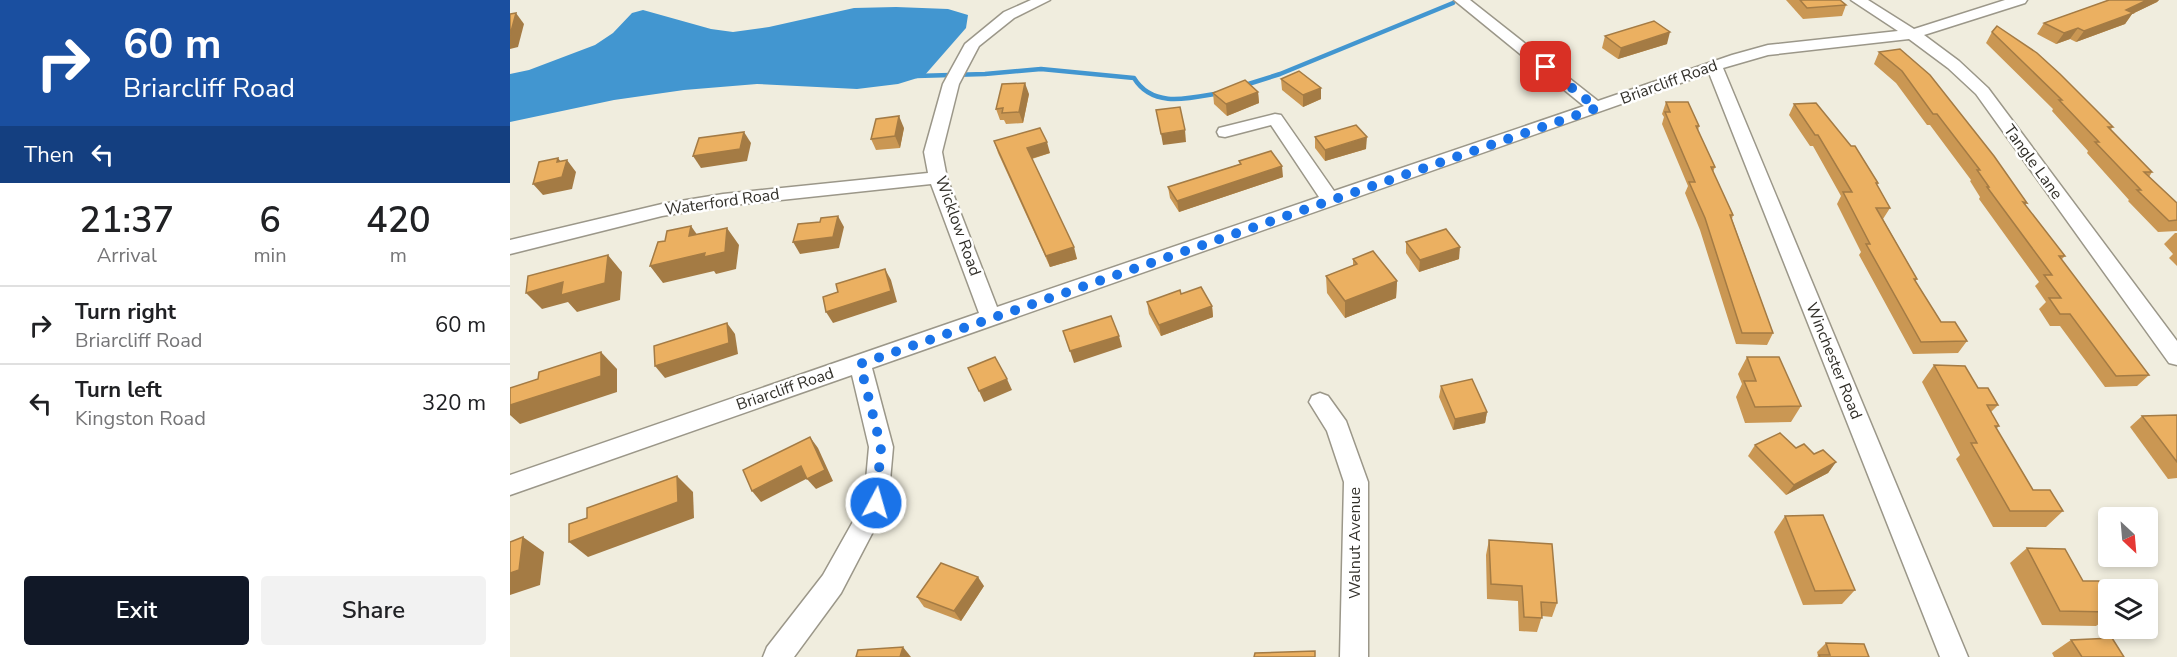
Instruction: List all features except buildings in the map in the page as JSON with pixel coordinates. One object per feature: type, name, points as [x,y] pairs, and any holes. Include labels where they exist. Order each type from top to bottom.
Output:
[{"type":"street","name":"Wicklow Road","points":[[991,317],[938,178],[933,152],[951,84],[973,44],[1004,18],[1043,0]]},
{"type":"street","points":[[1461,0],[1597,108]]},
{"type":"street","name":"Tangle Lane","points":[[1858,0],[1913,34],[1963,71],[1982,91],[2177,357]]},
{"type":"street","name":"Briarcliff Road","points":[[510,485],[1714,66],[1768,50],[1913,34],[2020,0]]},
{"type":"street","name":"Winchester Road","points":[[1714,66],[1954,657]]},
{"type":"street","points":[[1225,132],[1275,119],[1330,199]]},
{"type":"street","name":"Waterford Road","points":[[510,247],[662,210],[723,200],[938,178]]},
{"type":"street","points":[[777,657],[832,584],[876,503],[881,447],[860,364]]},
{"type":"street","name":"Walnut Avenue","points":[[1320,402],[1338,428],[1356,482],[1354,657]]},
{"type":"water","points":[[854,8],[948,9],[968,15],[966,28],[924,76],[898,84],[857,89],[757,84],[684,90],[614,100],[510,122],[510,74],[529,70],[595,45],[613,33],[632,13],[643,10],[711,29],[733,32],[769,27]]},
{"type":"waterway","points":[[1242,86],[1280,74],[1453,3]]},
{"type":"waterway","points":[[916,76],[985,74],[1041,69],[1134,78],[1142,88],[1162,98],[1185,99],[1220,93]]},
{"type":"route","points":[[876,503],[881,447],[860,364],[1597,108],[1546,67]]}]
